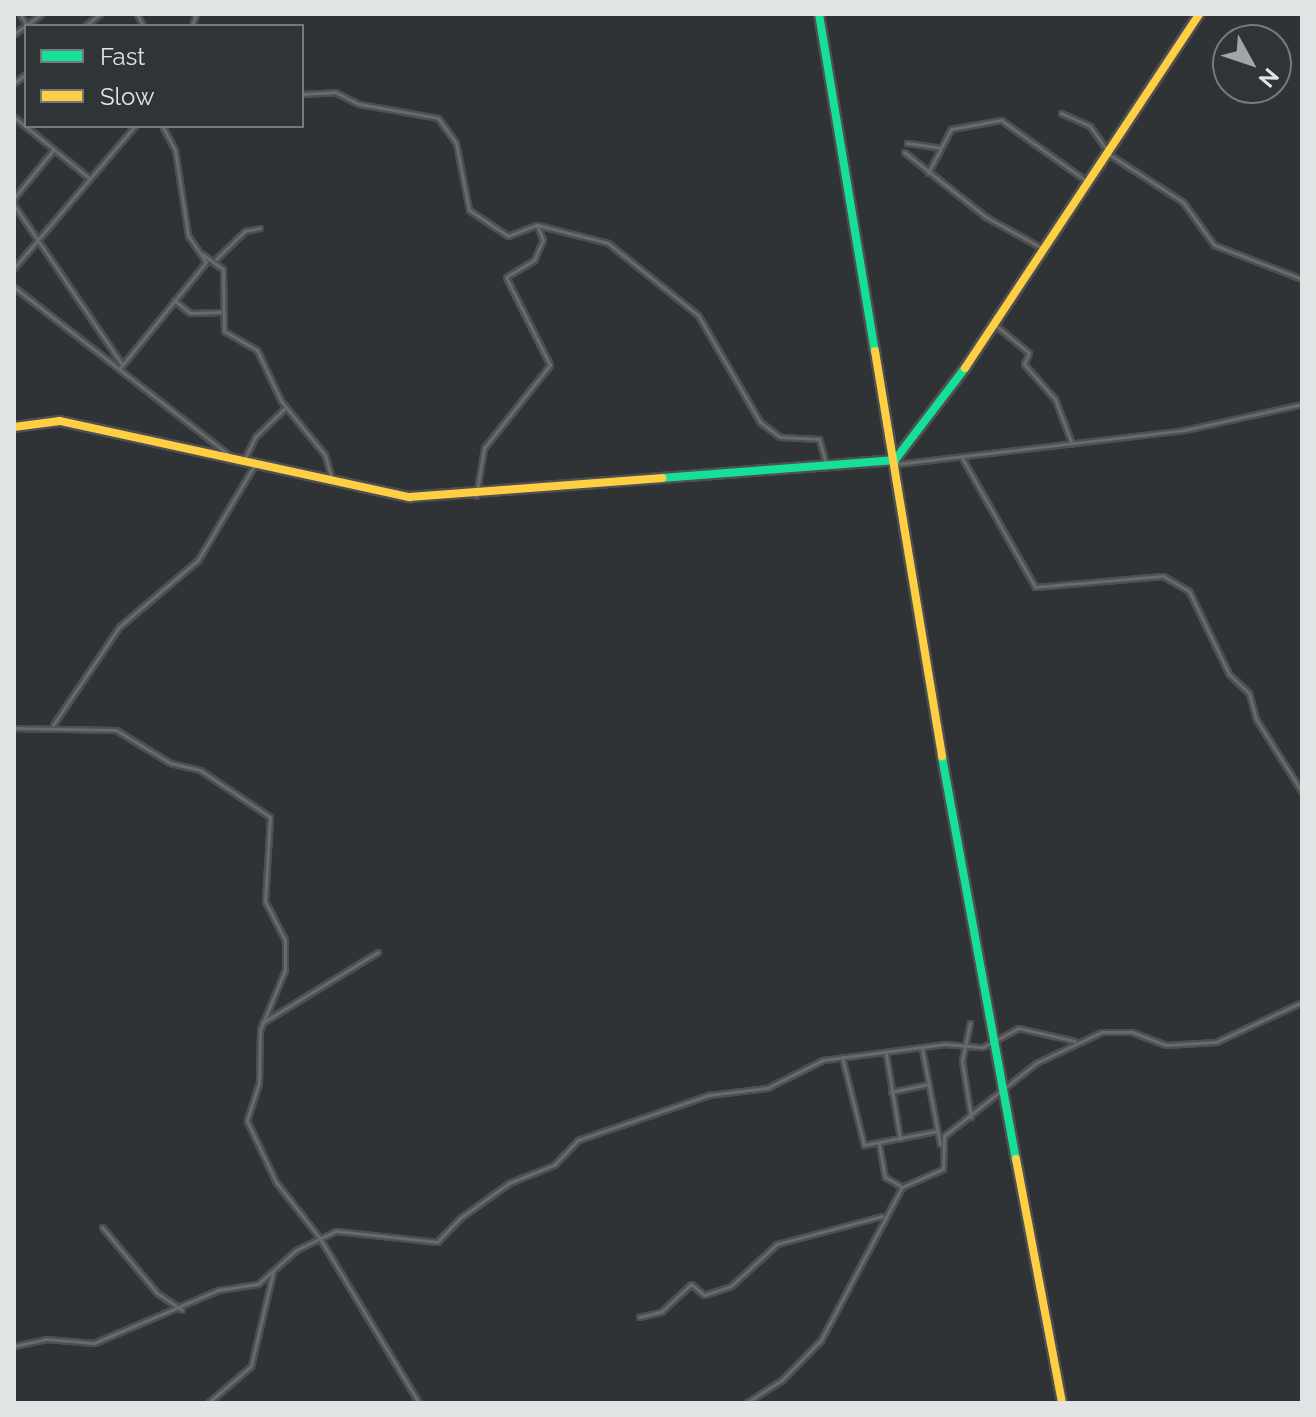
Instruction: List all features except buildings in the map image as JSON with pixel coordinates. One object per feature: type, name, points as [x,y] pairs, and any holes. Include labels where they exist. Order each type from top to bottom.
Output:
[{"type":"street","points":[[819,14],[896,462],[951,810],[999,1038],[1062,1403]]},
{"type":"street","points":[[896,462],[994,324],[1199,14]]},
{"type":"street","points":[[304,94],[335,92],[359,104],[434,116],[456,143],[469,210],[508,236],[537,225],[605,241],[698,315],[754,415],[780,437],[819,439],[826,467]]},
{"type":"street","points":[[1061,113],[1090,126],[1108,153],[1183,202],[1214,245],[1302,279]]},
{"type":"street","points":[[928,173],[953,128],[1001,120],[1088,182]]},
{"type":"street","points":[[28,128],[90,179]]},
{"type":"street","points":[[14,268],[133,128]]},
{"type":"street","points":[[121,366],[206,264],[188,235],[175,150],[163,128]]},
{"type":"street","points":[[907,143],[941,148]]},
{"type":"street","points":[[14,198],[54,149]]},
{"type":"street","points":[[904,152],[928,173],[1043,249]]},
{"type":"street","points":[[14,205],[121,366]]},
{"type":"street","points":[[476,496],[484,448],[550,365],[506,277],[534,260],[543,240],[537,225]]},
{"type":"street","points":[[216,259],[245,231],[260,228]]},
{"type":"street","points":[[202,254],[216,259],[224,275],[221,323]]},
{"type":"street","points":[[14,287],[121,366],[239,462]]},
{"type":"street","points":[[174,300],[190,313],[213,315],[220,312]]},
{"type":"street","points":[[213,315],[233,340],[254,346],[285,408],[322,449],[332,483]]},
{"type":"street","points":[[994,324],[1029,353],[1024,364],[1055,399],[1072,444]]},
{"type":"street","points":[[14,427],[60,421],[332,483],[410,497],[476,496],[896,462],[1072,444],[1302,404]]},
{"type":"street","points":[[239,462],[255,437],[285,408]]},
{"type":"street","points":[[961,456],[1035,587],[1163,576],[1189,591],[1229,674],[1249,693],[1256,719],[1302,792]]},
{"type":"street","points":[[53,725],[119,627],[204,551],[254,466]]},
{"type":"street","points":[[14,728],[53,725],[116,730],[170,763],[200,770],[270,817],[265,901],[285,940],[285,970],[262,1023],[259,1083],[247,1121],[276,1182],[319,1237],[419,1403]]},
{"type":"street","points":[[262,1023],[378,952]]},
{"type":"street","points":[[14,1346],[46,1339],[88,1344],[125,1324],[182,1310],[273,1272],[319,1237],[342,1231],[437,1242],[460,1218],[509,1183],[554,1165],[578,1140],[709,1095],[763,1089],[842,1057],[964,1045],[999,1038],[1022,1028],[1075,1041],[1132,1032],[1166,1045],[1216,1042],[1302,1002]]},
{"type":"street","points":[[970,1023],[964,1045],[971,1117]]},
{"type":"street","points":[[940,1145],[1006,1086],[1075,1041]]},
{"type":"street","points":[[746,1403],[782,1380],[821,1340],[882,1216],[902,1187],[941,1171],[940,1145],[922,1049]]},
{"type":"street","points":[[886,1054],[900,1139]]},
{"type":"street","points":[[842,1057],[862,1143],[879,1144],[937,1131]]},
{"type":"street","points":[[891,1092],[929,1084]]},
{"type":"street","points":[[879,1144],[885,1177],[902,1187]]},
{"type":"street","points":[[639,1317],[661,1312],[690,1284],[704,1295],[731,1286],[778,1244],[882,1216]]},
{"type":"street","points":[[102,1227],[157,1293],[182,1310]]},
{"type":"street","points":[[208,1403],[251,1366],[273,1272]]},
{"type":"traffic: fast","points":[[819,14],[875,351]]},
{"type":"traffic: fast","points":[[662,478],[895,460],[965,368]]},
{"type":"traffic: fast","points":[[942,757],[1016,1159]]},
{"type":"traffic: slow","points":[[965,368],[1199,14]]},
{"type":"traffic: slow","points":[[875,351],[942,757]]},
{"type":"traffic: slow","points":[[14,427],[60,421],[410,497],[662,478]]},
{"type":"traffic: slow","points":[[1016,1159],[1062,1403]]}]
